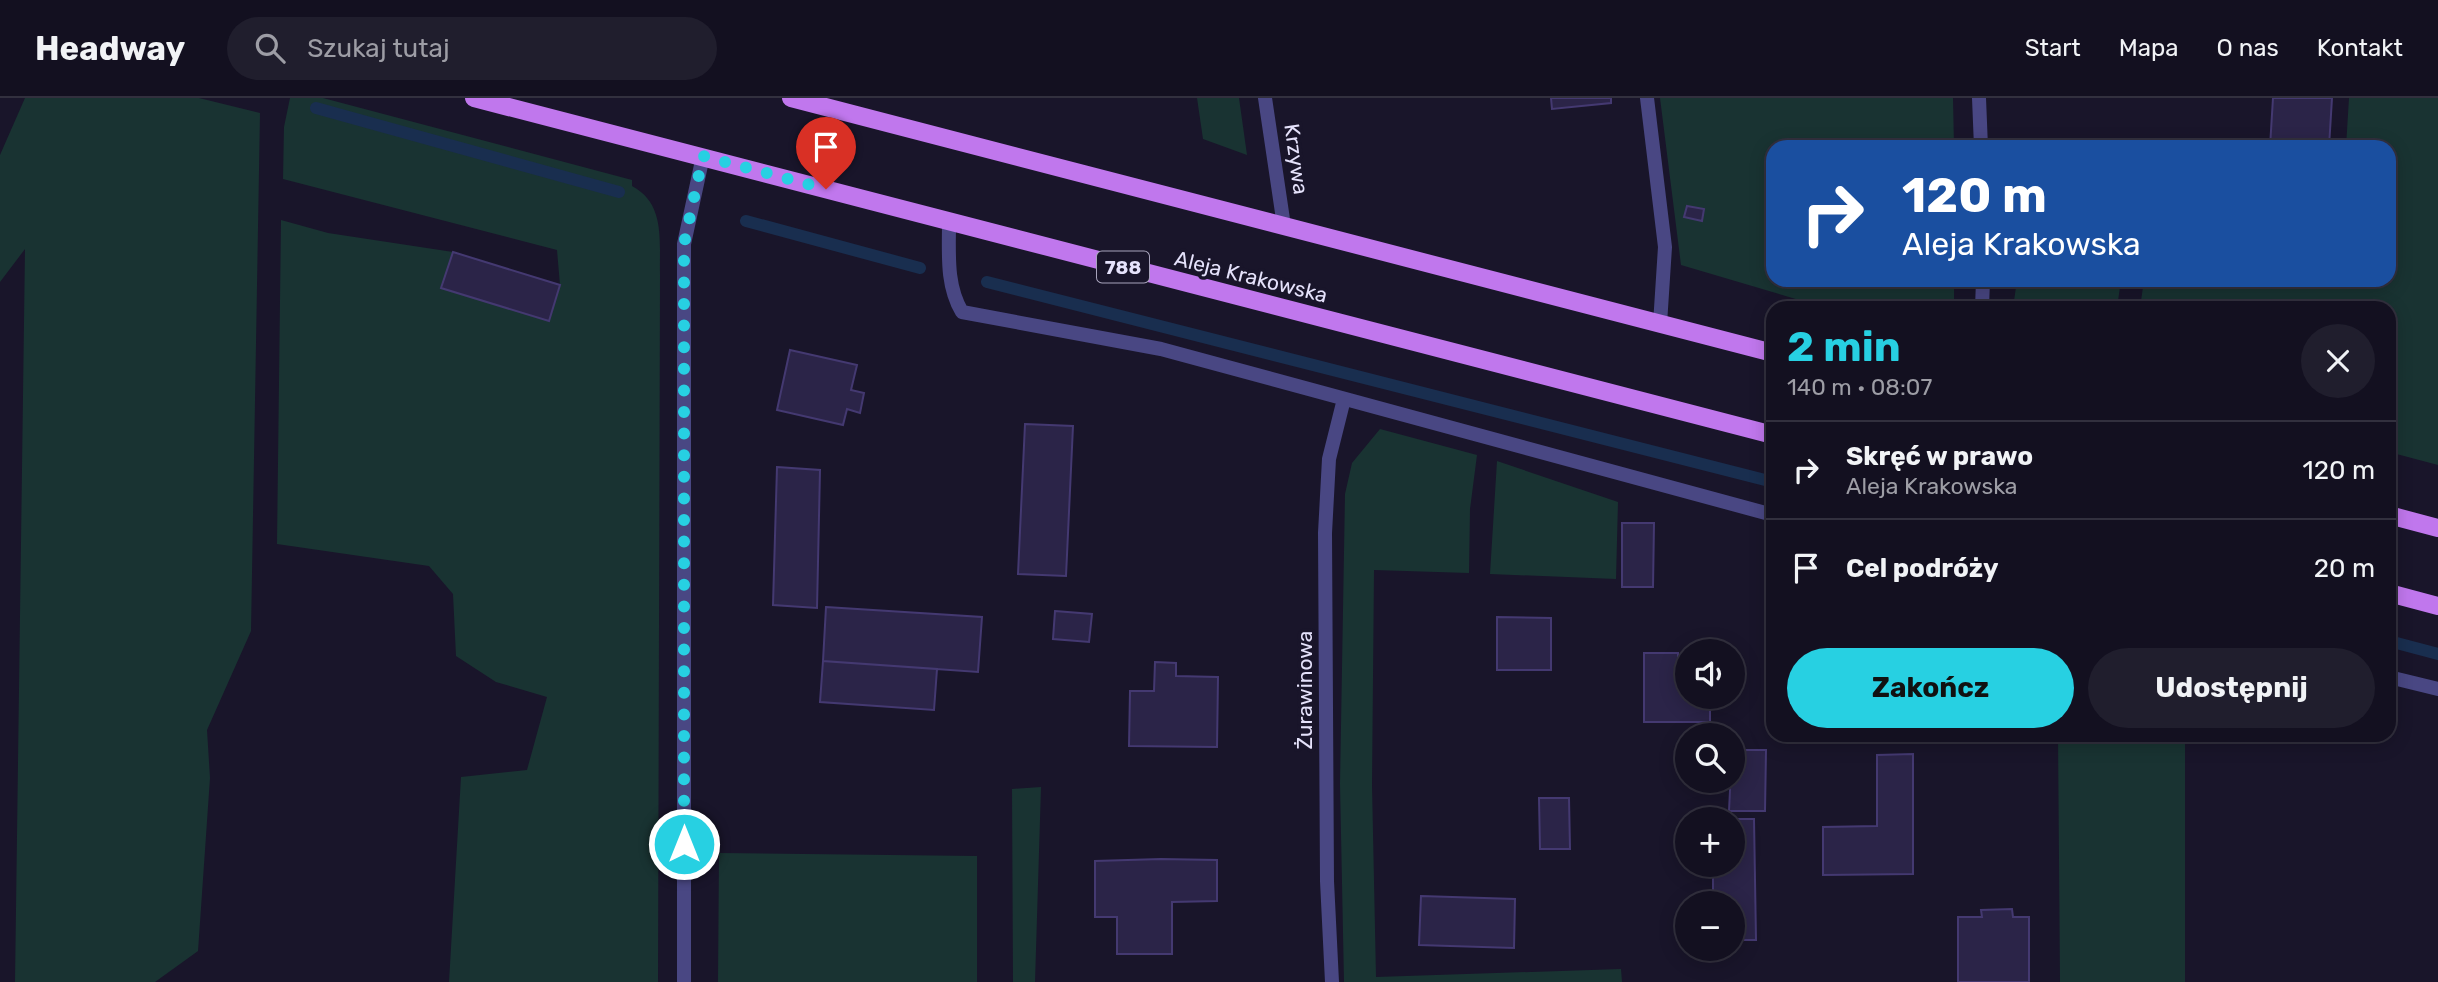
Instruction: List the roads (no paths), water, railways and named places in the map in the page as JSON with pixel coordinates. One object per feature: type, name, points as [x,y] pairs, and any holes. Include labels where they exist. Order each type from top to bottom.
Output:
[{"type":"main road","name":"Aleja Krakowska","points":[[474,98],[1766,433]]},
{"type":"main road","points":[[791,98],[1766,351]]},
{"type":"main road","points":[[2396,517],[2438,528]]},
{"type":"main road","points":[[2396,595],[2438,606]]},
{"type":"street","name":"Krzywa","points":[[1265,98],[1284,226]]},
{"type":"street","points":[[1647,98],[1665,247],[1660,324]]},
{"type":"street","points":[[1979,98],[1981,140]]},
{"type":"street","points":[[684,982],[684,244],[703,156]]},
{"type":"street","points":[[948,222],[953,297],[962,312],[1161,349],[1766,513]]},
{"type":"street","name":"Żurawinowa","points":[[1332,982],[1327,881],[1325,533],[1329,459],[1344,399]]},
{"type":"street","points":[[2396,679],[2438,689]]},
{"type":"waterway","points":[[316,108],[619,192]]},
{"type":"waterway","points":[[746,221],[920,268]]},
{"type":"waterway","points":[[987,282],[1766,480]]},
{"type":"waterway","points":[[2396,643],[2438,654]]}]
